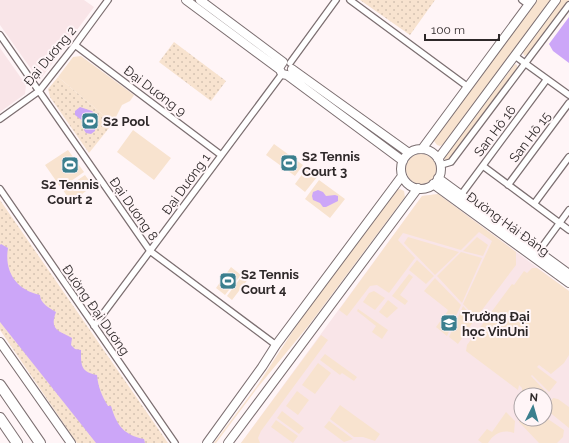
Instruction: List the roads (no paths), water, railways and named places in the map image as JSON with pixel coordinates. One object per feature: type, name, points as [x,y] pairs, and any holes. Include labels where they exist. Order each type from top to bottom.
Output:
[{"type":"highway","points":[[0,385],[40,443]]},
{"type":"highway","points":[[0,418],[17,443]]},
{"type":"main road","points":[[186,0],[409,153]]},
{"type":"main road","points":[[200,0],[402,161]]},
{"type":"main road","points":[[439,162],[556,0]]},
{"type":"main road","points":[[422,149],[528,2]]},
{"type":"main road","points":[[422,149],[433,153],[439,162],[441,170],[436,181],[423,188],[412,186],[406,182],[402,176],[402,161],[413,150],[422,149]]},
{"type":"main road","points":[[207,443],[262,367],[276,345],[402,176]]},
{"type":"main road","name":"Đường Hải Đăng","points":[[436,181],[461,195],[533,250],[569,283]]},
{"type":"main road","name":"Đường Hải Đăng","points":[[436,181],[569,274]]},
{"type":"main road","points":[[228,443],[418,188]]},
{"type":"main road","points":[[0,342],[71,443]]},
{"type":"street","name":"Đại Dương 2","points":[[0,119],[39,90],[108,0]]},
{"type":"street","name":"Đại Dương 1","points":[[94,326],[336,0]]},
{"type":"street","points":[[350,0],[468,86]]},
{"type":"street","points":[[439,162],[451,162],[569,5]]},
{"type":"street","name":"Đại Dương 8","points":[[0,35],[150,252],[276,345]]},
{"type":"street","name":"Đại Dương 9","points":[[75,45],[221,155]]},
{"type":"street","points":[[515,56],[569,95]]},
{"type":"street","name":"San Hô 16","points":[[461,195],[547,80]]},
{"type":"street","name":"San Hô 15","points":[[508,185],[569,103]]},
{"type":"street","points":[[534,204],[569,157]]},
{"type":"street","points":[[483,166],[569,230]]},
{"type":"street","name":"Đường Đại Dương","points":[[0,189],[175,443]]},
{"type":"street","points":[[533,250],[559,223],[569,210]]},
{"type":"place","name":"S2 Pool","points":[[90,121]]},
{"type":"place","name":"S2 Tennis Court 3","points":[[289,163]]},
{"type":"place","name":"S2 Tennis Court 2","points":[[70,165]]},
{"type":"place","name":"S2 Tennis Court 4","points":[[228,281]]},
{"type":"place","name":"Trường Đại học VinUni","points":[[449,323]]}]
